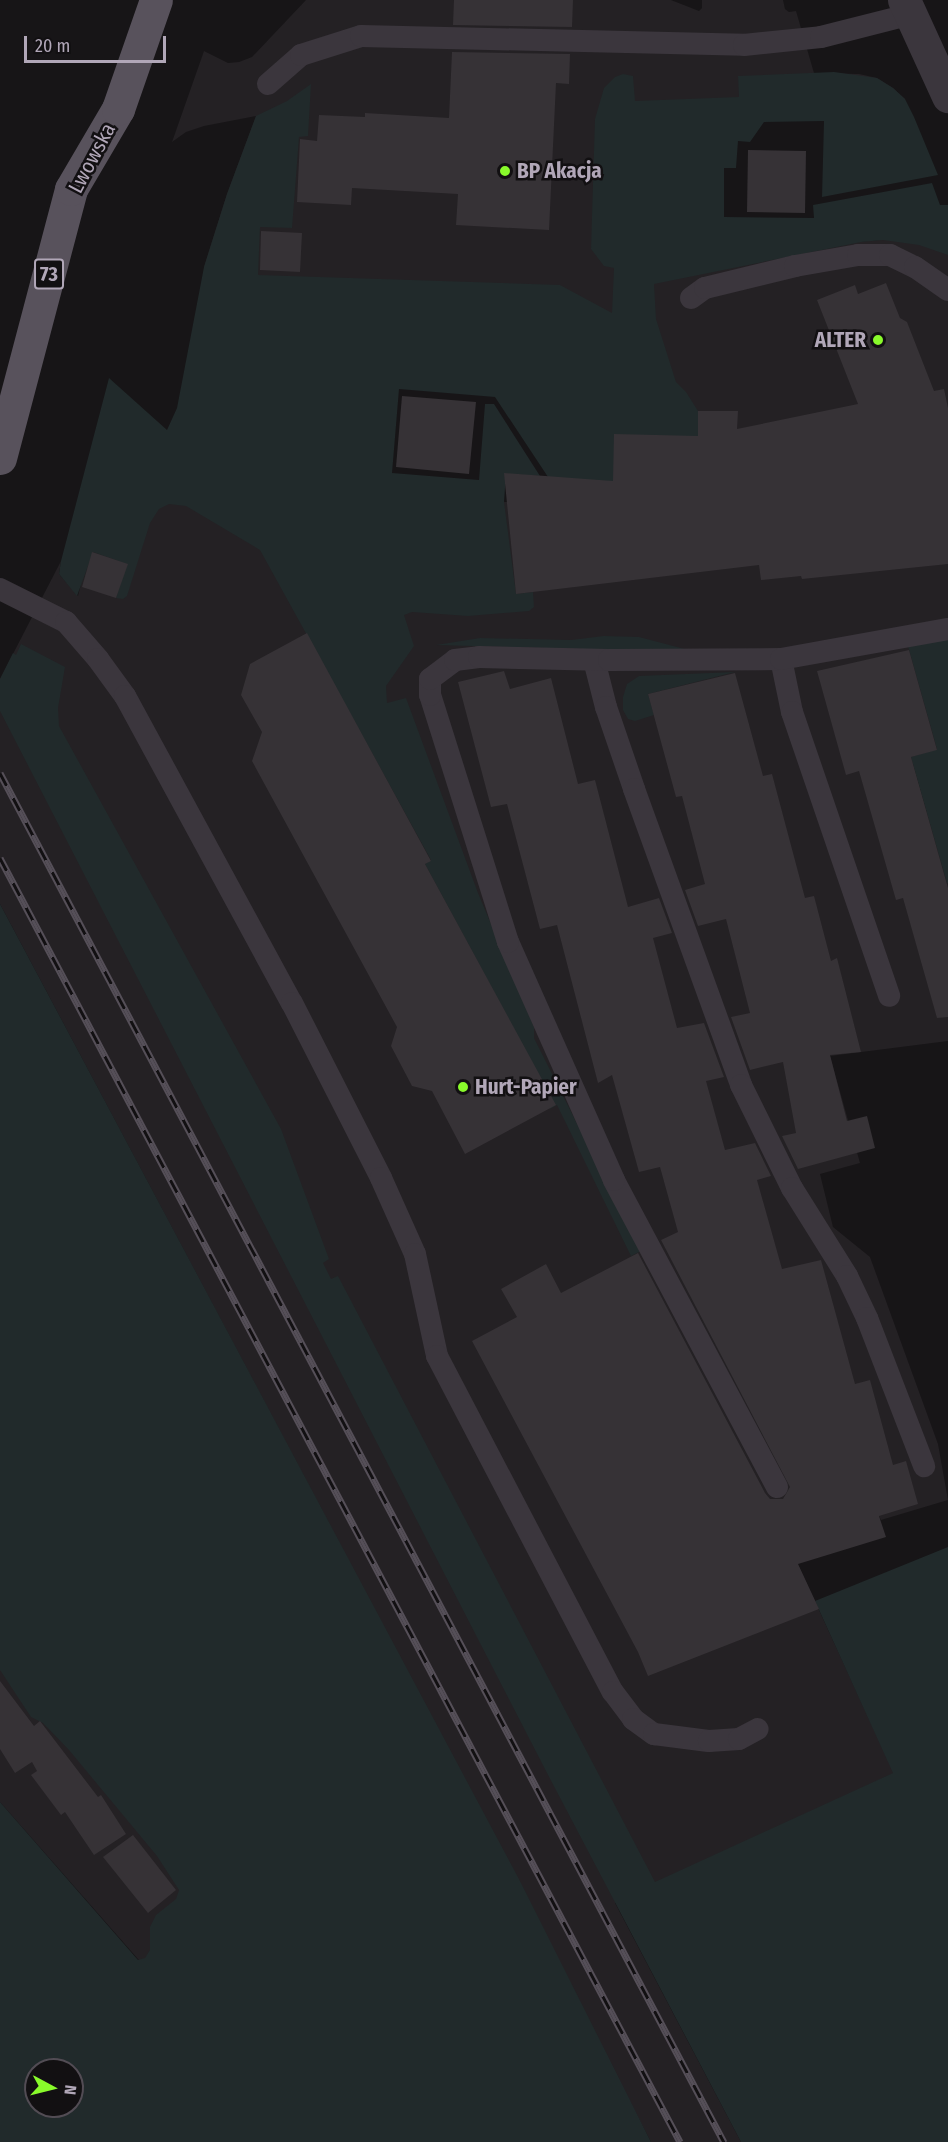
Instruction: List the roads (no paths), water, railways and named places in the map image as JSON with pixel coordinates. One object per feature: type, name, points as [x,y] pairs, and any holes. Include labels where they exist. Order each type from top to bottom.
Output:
[{"type":"main road","name":"Lwowska","points":[[0,458],[71,189],[118,110],[156,0]]},
{"type":"street","points":[[908,5],[948,96]]},
{"type":"lane","points":[[268,84],[301,55],[361,36],[744,45],[821,37],[908,5]]},
{"type":"lane","points":[[691,298],[705,288],[795,266],[858,255],[890,255],[915,267],[948,290]]},
{"type":"lane","points":[[0,589],[66,622],[125,696],[292,1003],[381,1178],[415,1254],[437,1356],[613,1692],[633,1719],[654,1734],[710,1741],[739,1738],[758,1729]]},
{"type":"lane","points":[[777,1487],[614,1180],[508,942],[430,695],[430,679],[455,660],[479,657],[594,660],[781,659],[948,629]]},
{"type":"lane","points":[[781,659],[792,712],[889,996]]},
{"type":"lane","points":[[594,660],[606,707],[634,789],[741,1085],[792,1188],[847,1276],[867,1318],[924,1466]]},
{"type":"railway","points":[[0,773],[724,2142]]},
{"type":"railway","points":[[0,858],[680,2142]]},
{"type":"place","name":"BP Akacja","points":[[505,171]]},
{"type":"place","name":"ALTER","points":[[878,340]]},
{"type":"place","name":"Hurt-Papier","points":[[463,1087]]}]
